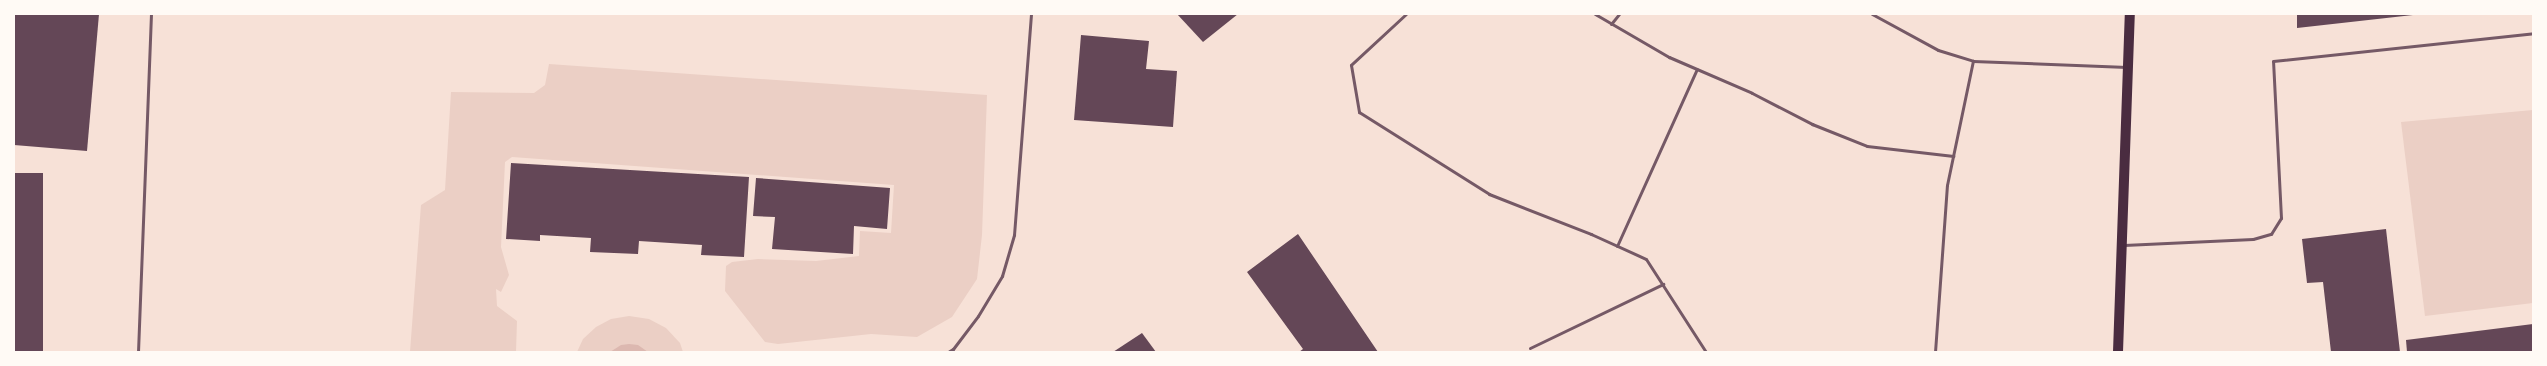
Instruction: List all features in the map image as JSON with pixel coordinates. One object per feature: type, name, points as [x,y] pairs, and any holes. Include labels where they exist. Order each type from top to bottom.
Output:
[{"type":"main road","points":[[2118,352],[2130,14]]},
{"type":"lane","points":[[138,352],[152,14]]},
{"type":"lane","points":[[948,352],[953,350],[978,316],[1002,276],[1014,235],[1031,14]]},
{"type":"lane","points":[[1406,14],[1351,65],[1359,112],[1489,194],[1617,246],[1646,260],[1706,352]]},
{"type":"lane","points":[[1595,14],[1669,57],[1752,93],[1812,124],[1867,146],[1953,156]]},
{"type":"lane","points":[[1611,24],[1619,14]]},
{"type":"lane","points":[[1872,14],[1938,50],[1973,62],[2128,67]]},
{"type":"lane","points":[[2122,245],[2253,239],[2271,234],[2281,218],[2273,61],[2533,33]]},
{"type":"lane","points":[[1935,352],[1947,185],[1973,62]]},
{"type":"lane","points":[[1617,246],[1697,69]]},
{"type":"lane","points":[[1530,348],[1663,284]]},
{"type":"shaded area","points":[[549,64],[987,95],[982,235],[977,279],[952,317],[917,337],[871,334],[778,344],[765,342],[725,291],[726,266],[732,262],[758,259],[816,261],[859,256],[860,231],[891,233],[894,185],[512,157],[505,162],[501,247],[509,275],[501,292],[496,289],[497,306],[517,321],[516,352],[410,352],[421,205],[445,190],[451,92],[534,93],[545,85]]},
{"type":"shaded area","points":[[2533,110],[2533,303],[2425,316],[2401,122]]},
{"type":"shaded area","points":[[629,316],[649,319],[666,328],[680,343],[683,352],[577,352],[583,339],[596,327],[611,319]]},
{"type":"shaded area","points":[[621,345],[638,345],[648,352],[610,352]]},
{"type":"building","points":[[14,14],[99,14],[87,151],[14,145]]},
{"type":"building","points":[[1177,14],[1238,14],[1203,42]]},
{"type":"building","points":[[2297,14],[2413,14],[2413,15],[2297,28]]},
{"type":"building","points":[[1081,35],[1149,41],[1146,69],[1177,71],[1173,127],[1074,120]]},
{"type":"building","points":[[511,163],[749,177],[744,257],[701,255],[702,245],[639,241],[638,254],[590,252],[591,238],[540,235],[540,241],[506,239]]},
{"type":"building","points":[[14,173],[43,173],[43,352],[14,352]]},
{"type":"building","points":[[756,178],[890,188],[887,229],[854,226],[853,254],[772,249],[775,217],[753,216]]},
{"type":"building","points":[[2386,229],[2400,352],[2331,352],[2323,282],[2307,283],[2302,239]]},
{"type":"building","points":[[1298,234],[1378,352],[1299,352],[1303,349],[1247,272]]},
{"type":"building","points":[[2533,324],[2533,352],[2407,352],[2406,340]]},
{"type":"building","points":[[1142,333],[1156,352],[1113,352]]}]
